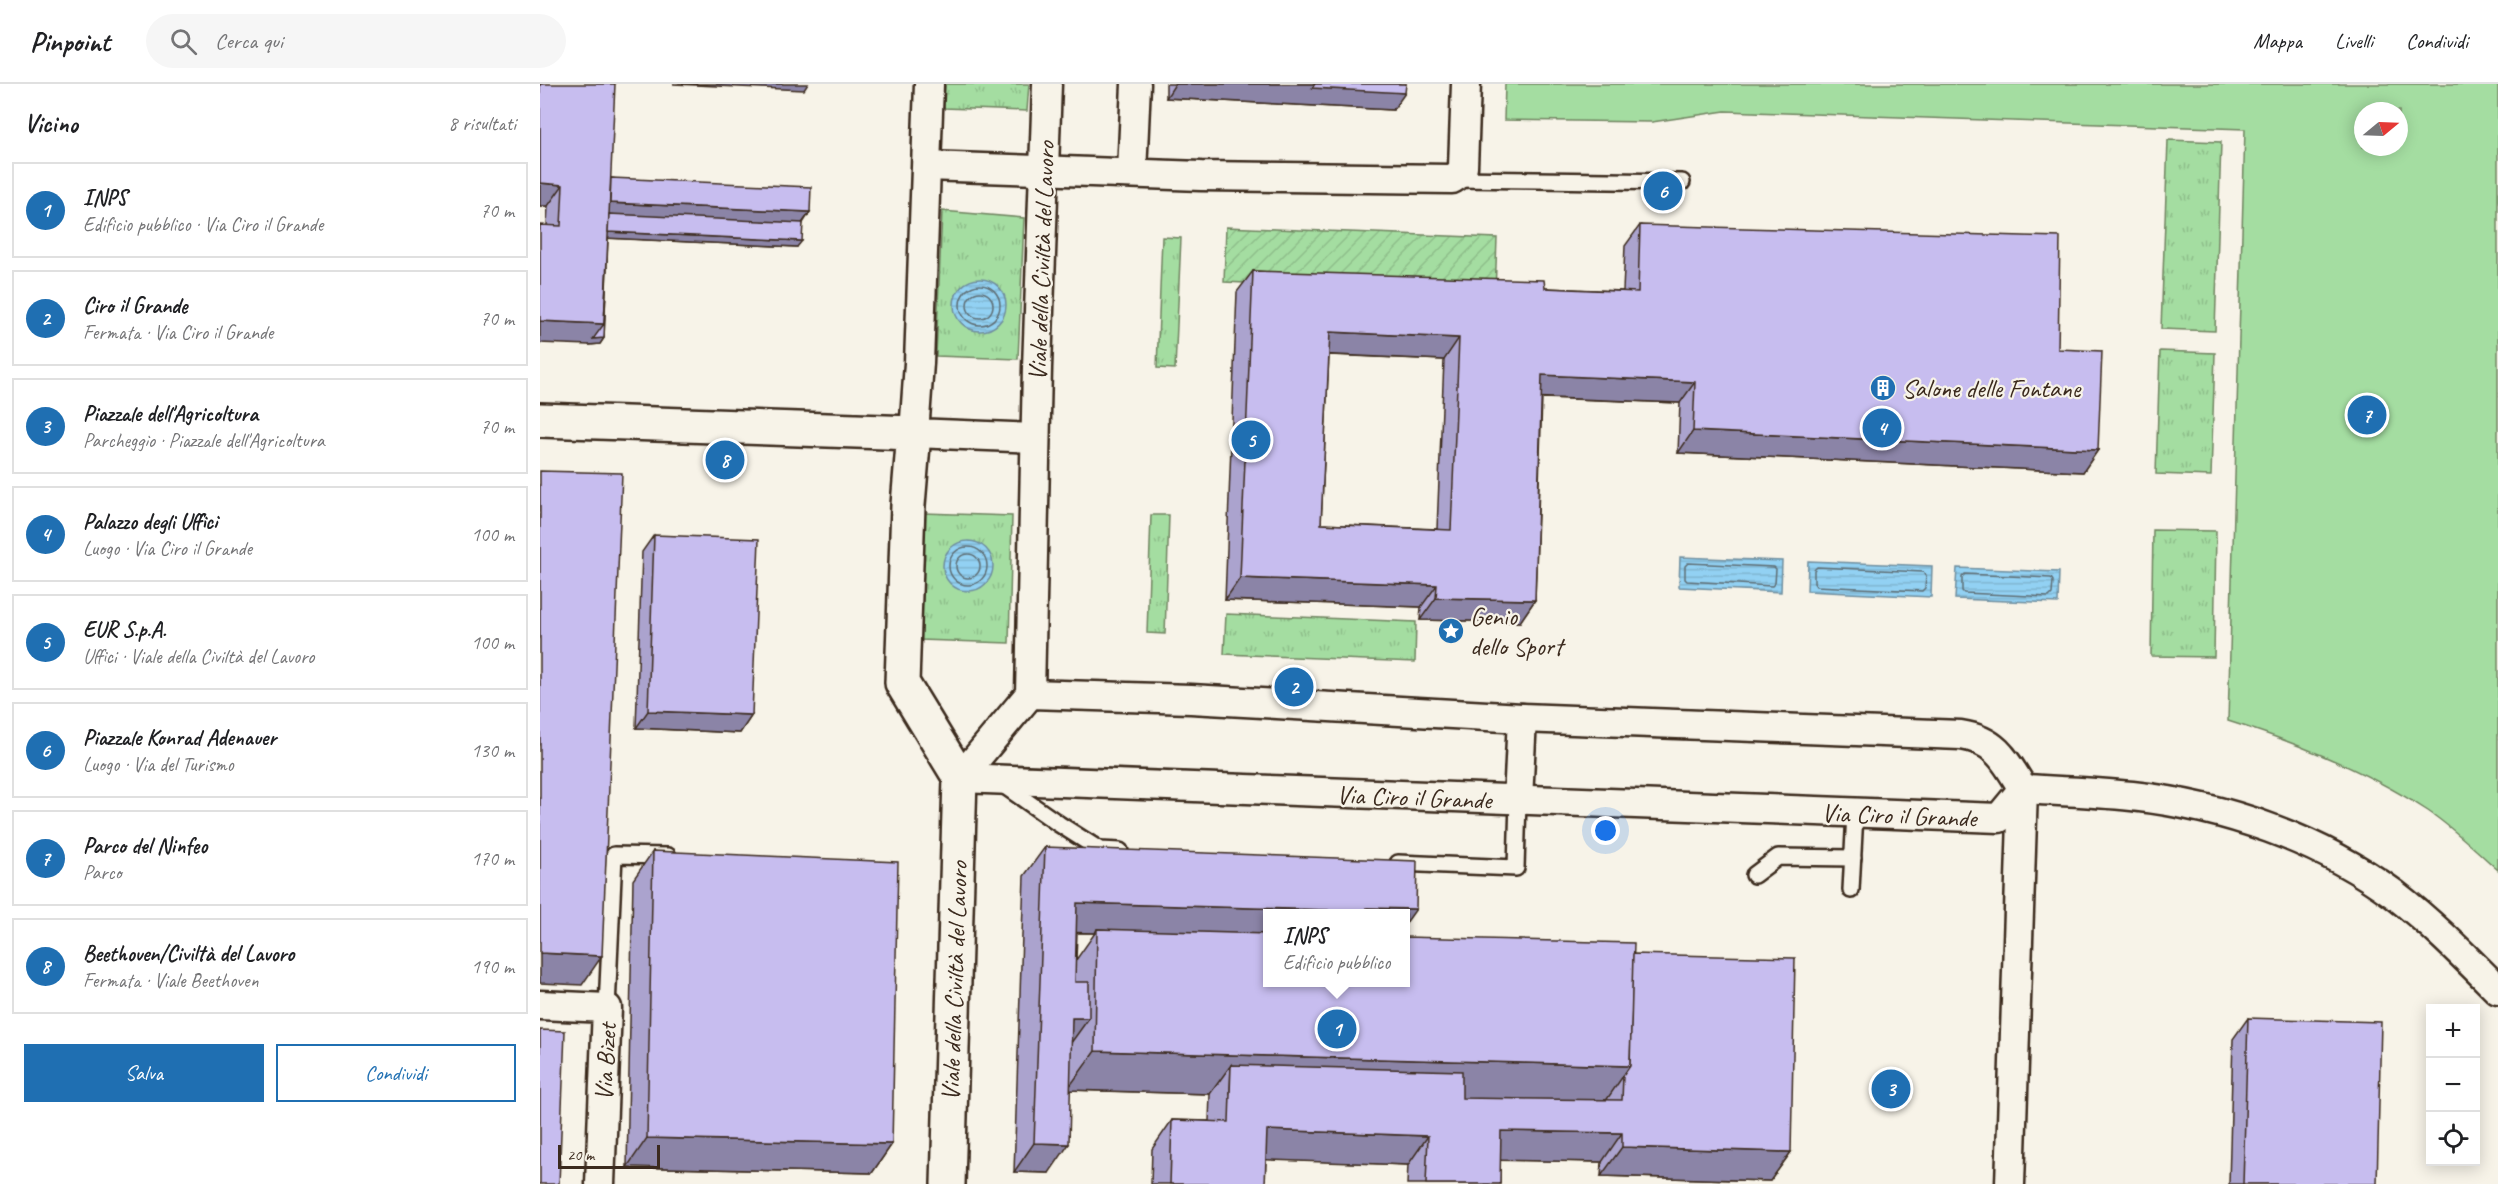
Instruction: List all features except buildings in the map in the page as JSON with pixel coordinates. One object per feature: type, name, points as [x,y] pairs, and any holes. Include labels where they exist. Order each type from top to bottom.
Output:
[{"type":"street","points":[[929,84],[914,433],[908,505],[902,683],[960,778],[1030,694],[1191,699],[1522,718],[1961,735],[1980,740],[1999,751],[2023,789],[2010,1184]]},
{"type":"street","name":"Viale della Civiltà del Lavoro","points":[[1030,694],[1035,438],[1047,84]]},
{"type":"street","points":[[1132,173],[1136,84]]},
{"type":"street","points":[[927,166],[1201,176],[1452,179],[1461,173],[1463,167],[1466,84]]},
{"type":"street","points":[[540,420],[1035,438]]},
{"type":"street","points":[[1518,800],[1522,718]]},
{"type":"street","name":"Viale della Civiltà del Lavoro","points":[[948,1184],[960,778]]},
{"type":"street","name":"Via Ciro il Grande","points":[[960,778],[1999,818],[2023,789]]},
{"type":"street","points":[[2023,789],[2132,796],[2168,801],[2244,819],[2294,837],[2332,855],[2394,894],[2431,924],[2498,990]]},
{"type":"street","name":"Via Bizet","points":[[540,1005],[607,1008],[600,1184]]},
{"type":"lane","points":[[1452,179],[1682,183]]},
{"type":"lane","points":[[997,780],[1100,850],[1136,851]]},
{"type":"lane","points":[[1385,862],[1516,868],[1518,800]]},
{"type":"lane","points":[[1851,890],[1855,813]]},
{"type":"lane","points":[[607,1008],[614,855],[685,857]]},
{"type":"lane","points":[[1754,875],[1778,857],[1853,858]]},
{"type":"green space","points":[[945,84],[1029,84],[1027,111],[944,108]]},
{"type":"green space","points":[[1505,84],[2498,84],[2498,870],[2428,811],[2381,783],[2331,759],[2228,721],[2245,129],[1725,111],[1652,122],[1504,120]]},
{"type":"green space","points":[[2168,140],[2221,142],[2215,331],[2161,329]]},
{"type":"green space","points":[[942,211],[1024,218],[1018,359],[936,356]]},
{"type":"green space","points":[[1226,227],[1497,238],[1495,294],[1224,282]]},
{"type":"green space","points":[[1162,237],[1181,238],[1175,369],[1157,368]]},
{"type":"green space","points":[[2160,351],[2215,353],[2211,476],[2156,474]]},
{"type":"green space","points":[[924,513],[1012,516],[1009,643],[920,640]]},
{"type":"green space","points":[[1151,515],[1169,515],[1165,634],[1147,633]]},
{"type":"green space","points":[[2153,530],[2216,531],[2214,657],[2151,656]]},
{"type":"green space","points":[[1226,614],[1416,622],[1415,662],[1224,654]]},
{"type":"water","points":[[975,279],[985,279],[999,286],[1006,305],[999,324],[985,331],[975,331],[965,327],[958,320],[954,310],[954,300],[958,290],[965,283]]},
{"type":"water","points":[[963,541],[973,541],[986,548],[993,561],[993,571],[986,584],[973,591],[963,591],[954,587],[947,580],[943,571],[943,561],[947,552],[954,545]]},
{"type":"water","points":[[1680,557],[1782,561],[1781,592],[1679,587]]},
{"type":"water","points":[[1808,561],[1932,566],[1931,597],[1807,591]]},
{"type":"water","points":[[1957,568],[2059,572],[2058,603],[1955,599]]},
{"type":"place","name":"Piazzale Konrad Adenauer","points":[[1663,191]]},
{"type":"place","name":"Salone delle Fontane","points":[[1883,388]]},
{"type":"place","name":"Parco del Ninfeo","points":[[2367,415]]},
{"type":"place","name":"Palazzo degli Uffici","points":[[1882,428]]},
{"type":"place","name":"EUR S.p.A.","points":[[1251,440]]},
{"type":"place","name":"Beethoven/Civiltà del Lavoro","points":[[725,460]]},
{"type":"place","name":"Genio dello Sport","points":[[1451,631]]},
{"type":"place","name":"Ciro il Grande","points":[[1294,687]]},
{"type":"place","name":"INPS","points":[[1337,1029]]},
{"type":"place","name":"Piazzale dell'Agricoltura","points":[[1891,1089]]}]
